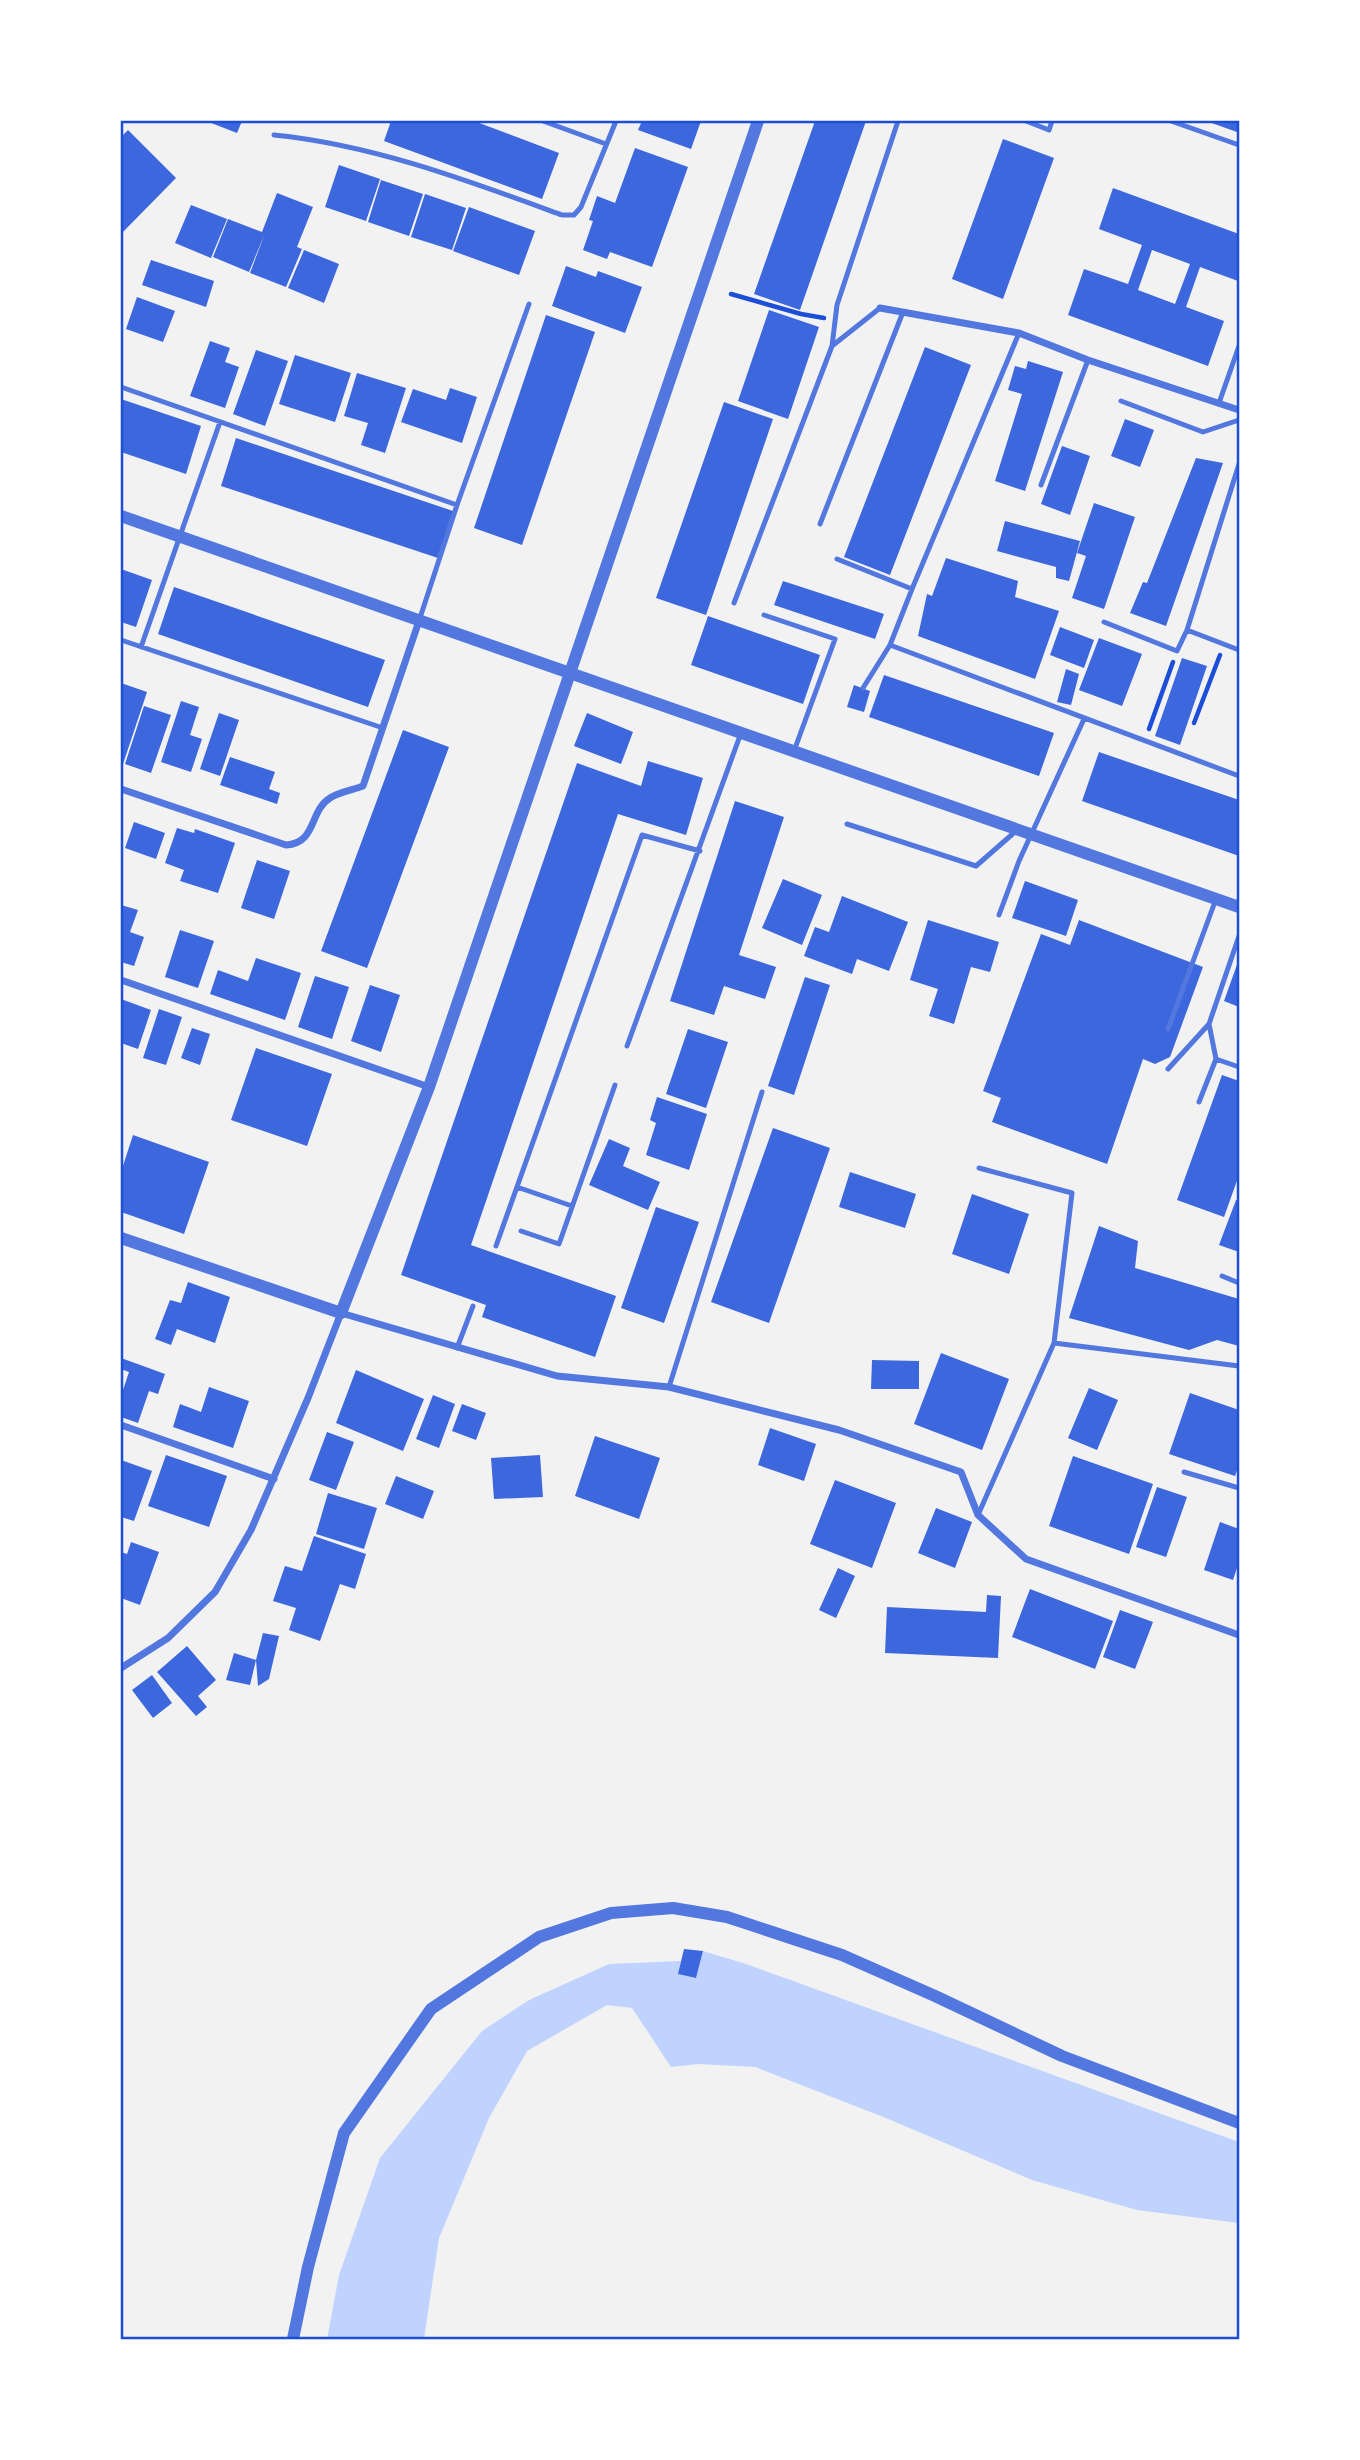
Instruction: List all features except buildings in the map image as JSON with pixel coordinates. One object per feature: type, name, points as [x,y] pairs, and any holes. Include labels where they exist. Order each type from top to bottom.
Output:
[{"type":"street","points":[[121,1668],[167,1637],[215,1592],[251,1530],[274,1479],[429,1087],[758,121]]},
{"type":"street","points":[[880,308],[1019,333],[1088,360],[1239,410]]},
{"type":"street","points":[[121,516],[1239,907]]},
{"type":"street","points":[[121,789],[286,845],[297,844],[305,838],[320,810],[331,797],[363,786],[419,621]]},
{"type":"street","points":[[121,980],[429,1087]]},
{"type":"street","points":[[121,1238],[341,1313],[557,1376],[669,1387],[839,1430],[961,1472],[978,1516],[1026,1559],[1239,1634]]},
{"type":"street","points":[[121,1425],[274,1479]]},
{"type":"street","points":[[293,2339],[308,2267],[344,2133],[431,2008],[539,1937],[611,1913],[673,1908],[727,1917],[842,1955],[1062,2056],[1239,2123]]},
{"type":"lane","points":[[543,121],[606,144]]},
{"type":"lane","points":[[274,135],[314,139],[446,172],[562,215],[574,215],[581,207],[616,121]]},
{"type":"lane","points":[[734,603],[832,346],[837,305],[898,121]]},
{"type":"lane","points":[[1026,121],[1049,130],[1052,121]]},
{"type":"lane","points":[[1171,121],[1239,145]]},
{"type":"lane","points":[[419,621],[457,505],[529,304]]},
{"type":"lane","points":[[832,346],[880,308]]},
{"type":"lane","points":[[820,524],[902,312]]},
{"type":"lane","points":[[863,688],[890,645],[1019,333]]},
{"type":"lane","points":[[1219,403],[1239,346]]},
{"type":"lane","points":[[1041,485],[1088,360]]},
{"type":"lane","points":[[121,387],[457,505]]},
{"type":"lane","points":[[1121,401],[1203,432],[1239,420]]},
{"type":"lane","points":[[141,647],[220,422]]},
{"type":"lane","points":[[1104,622],[1177,651],[1187,630],[1239,464]]},
{"type":"lane","points":[[837,559],[912,589]]},
{"type":"lane","points":[[764,615],[835,639],[794,751]]},
{"type":"lane","points":[[1187,630],[1239,650]]},
{"type":"lane","points":[[121,640],[383,728]]},
{"type":"lane","points":[[890,645],[1239,776]]},
{"type":"lane","points":[[999,915],[1025,832],[1084,719]]},
{"type":"lane","points":[[627,1046],[741,733]]},
{"type":"lane","points":[[847,824],[976,866],[1025,832]]},
{"type":"lane","points":[[496,1246],[642,835],[700,851]]},
{"type":"lane","points":[[1168,1029],[1216,899]]},
{"type":"lane","points":[[1168,1069],[1209,1024],[1239,936]]},
{"type":"lane","points":[[1199,1102],[1216,1059],[1209,1024]]},
{"type":"lane","points":[[1216,1059],[1239,1067]]},
{"type":"lane","points":[[521,1231],[559,1244],[615,1085]]},
{"type":"lane","points":[[669,1387],[762,1092]]},
{"type":"lane","points":[[978,1516],[1054,1343],[1072,1193],[979,1167]]},
{"type":"lane","points":[[517,1187],[572,1206]]},
{"type":"lane","points":[[1222,1276],[1239,1283]]},
{"type":"lane","points":[[457,1348],[473,1306]]},
{"type":"lane","points":[[1054,1343],[1239,1366]]},
{"type":"lane","points":[[1184,1472],[1239,1488]]},
{"type":"path","points":[[731,295],[801,314],[835,320]]},
{"type":"path","points":[[1194,723],[1223,644]]},
{"type":"path","points":[[1156,711],[1177,651]]},
{"type":"water","points":[[703,1951],[746,1964],[1239,2142],[1239,2223],[1137,2210],[1032,2180],[886,2118],[755,2067],[698,2064],[671,2067],[632,2008],[607,2005],[527,2051],[489,2118],[439,2238],[424,2339],[327,2339],[339,2275],[380,2158],[482,2031],[529,2000],[609,1964],[681,1961],[679,1974],[696,1978]]}]
